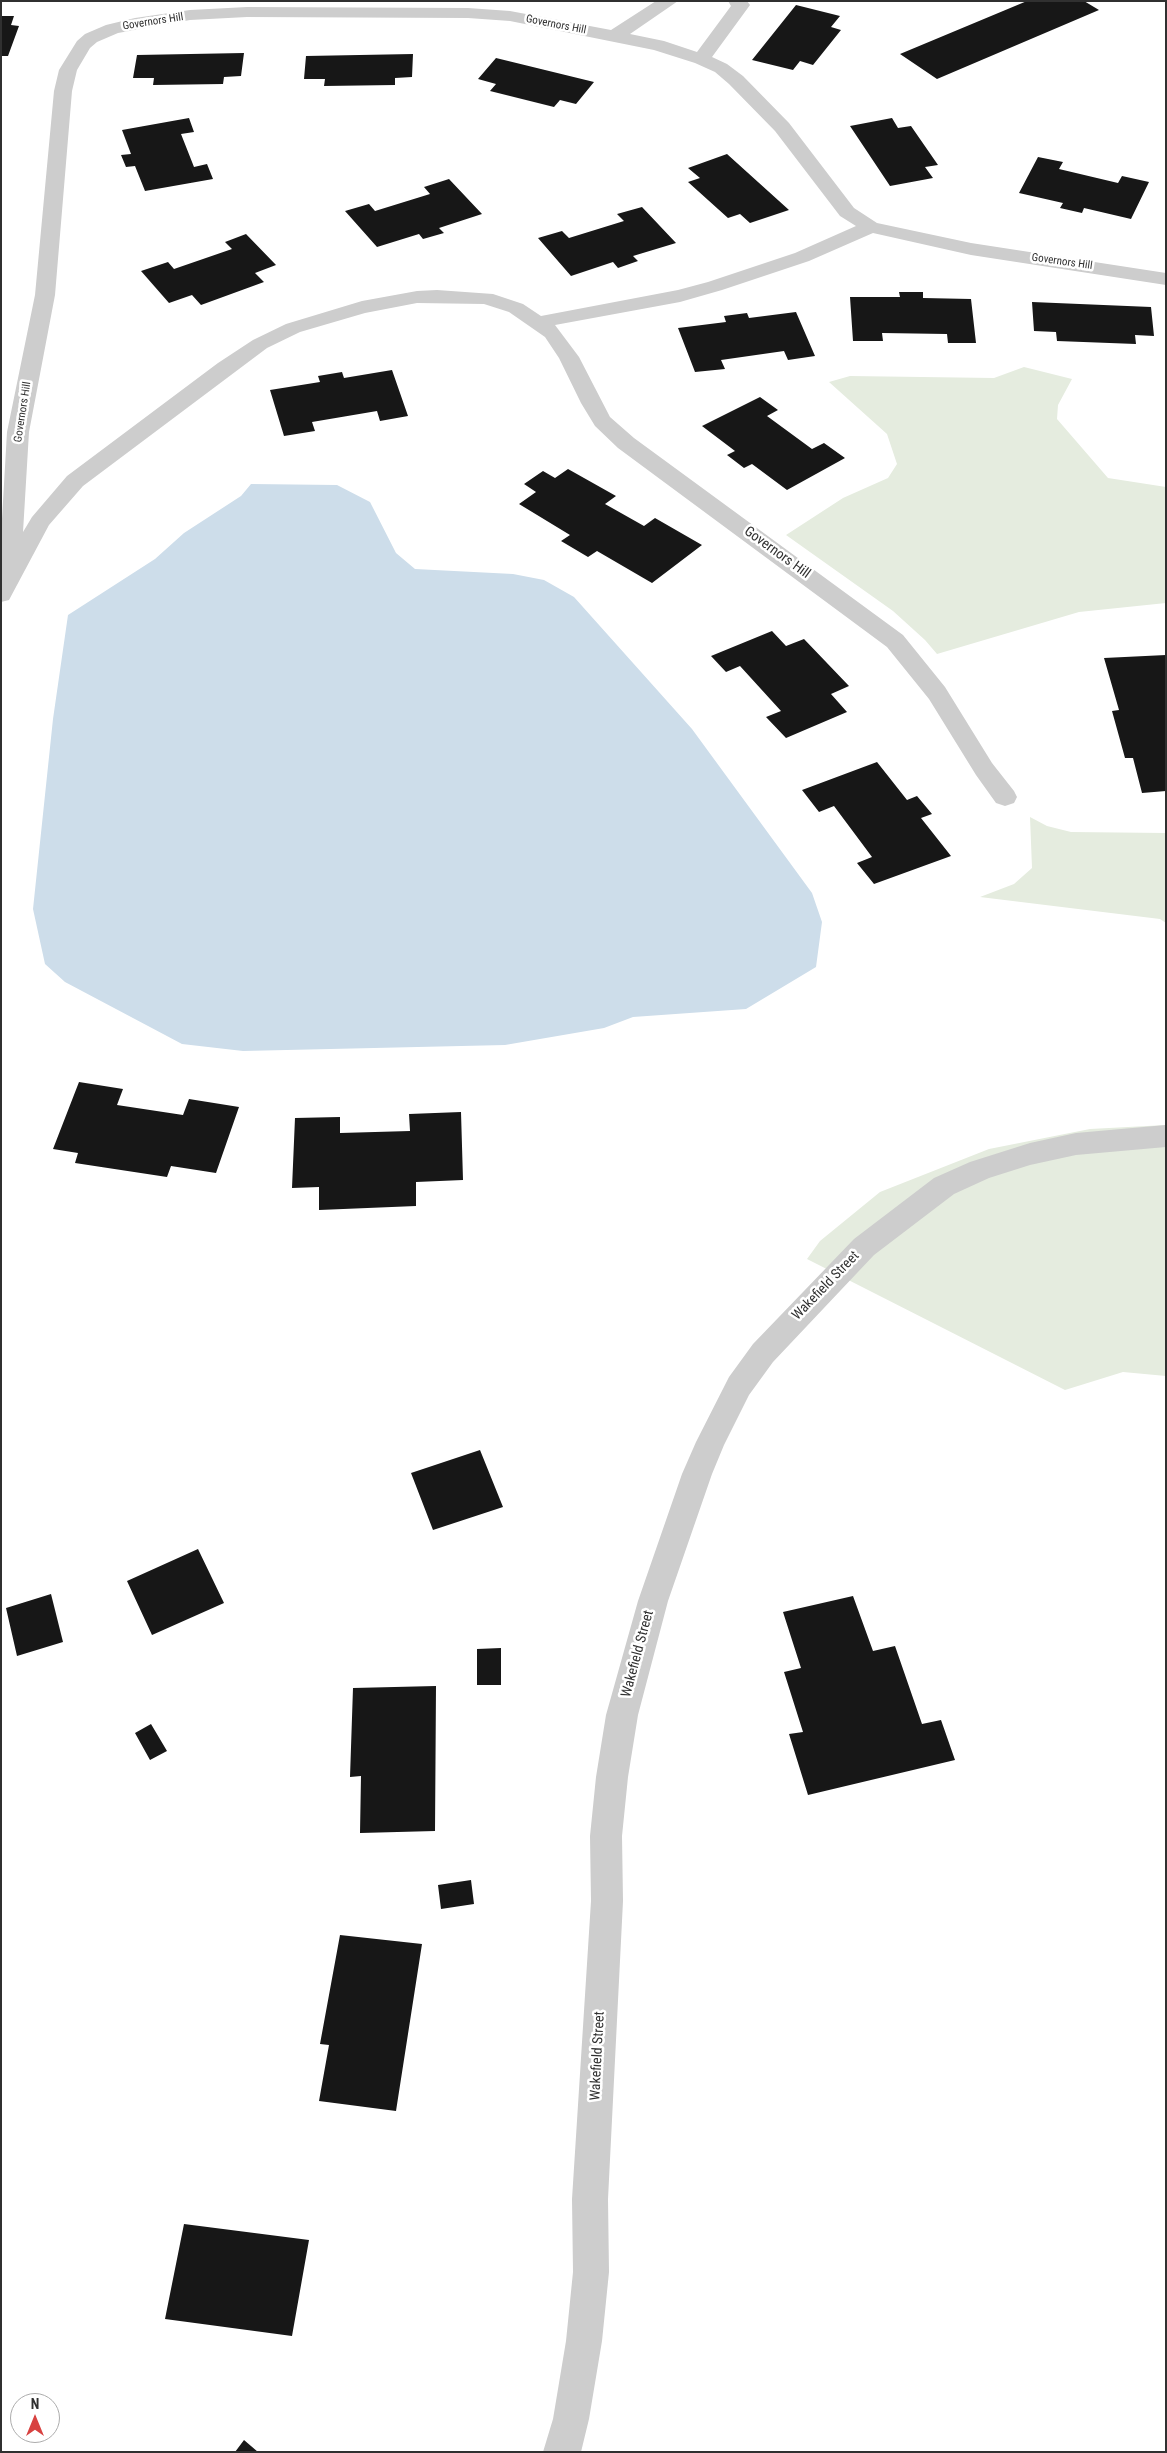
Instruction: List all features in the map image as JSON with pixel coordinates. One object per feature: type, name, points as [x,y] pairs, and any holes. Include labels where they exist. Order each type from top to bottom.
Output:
[{"type":"street","points":[[616,36],[669,1]]},
{"type":"street","points":[[701,59],[740,5],[737,1]]},
{"type":"street","name":"Governors Hill","points":[[10,577],[18,432],[45,295],[63,91],[68,70],[83,45],[102,33],[135,23],[190,15],[247,12],[468,13],[510,16],[616,36],[701,59],[721,68],[748,92],[782,127],[847,212],[871,227],[970,248],[1166,279]]},
{"type":"street","points":[[538,323],[592,311],[680,296],[715,286],[802,258],[871,227]]},
{"type":"street","name":"Governors Hill","points":[[1,595],[40,522],[75,481],[260,344],[293,328],[328,316],[418,297],[486,298],[516,308],[552,333],[569,357],[591,403],[602,421],[626,443],[895,641],[937,693],[984,769],[1005,798]]},
{"type":"street","name":"Wakefield Street","points":[[562,2452],[571,2419],[584,2341],[591,2272],[590,2199],[607,1901],[606,1836],[612,1777],[622,1716],[653,1601],[697,1474],[711,1442],[739,1386],[763,1353],[864,1247],[944,1186],[980,1170],[1030,1154],[1076,1144],[1166,1136]]},
{"type":"shaded area","points":[[1024,367],[1072,379],[1058,405],[1057,419],[1108,478],[1166,487],[1166,603],[1079,612],[937,654],[925,640],[893,611],[786,535],[843,498],[888,478],[897,464],[887,434],[829,382],[850,376],[994,378]]},
{"type":"shaded area","points":[[1030,817],[1047,826],[1071,832],[1166,833],[1166,923],[1160,919],[980,897],[1014,884],[1032,868]]},
{"type":"shaded area","points":[[1166,1125],[1166,1376],[1123,1372],[1065,1390],[807,1259],[820,1241],[880,1192],[989,1149],[1090,1129]]},
{"type":"water","points":[[251,484],[337,485],[370,502],[396,553],[415,569],[513,574],[544,580],[574,597],[692,729],[812,893],[822,922],[816,967],[746,1009],[633,1017],[604,1028],[505,1045],[243,1051],[182,1044],[65,982],[45,964],[33,909],[53,719],[68,615],[155,559],[184,533],[241,496]]},
{"type":"building","points":[[1027,1],[1084,1],[1099,10],[937,79],[900,54]]},
{"type":"building","points":[[796,5],[840,16],[831,27],[841,30],[813,65],[800,61],[793,70],[752,60]]},
{"type":"building","points":[[1,16],[14,16],[11,25],[19,26],[8,56],[1,56]]},
{"type":"building","points":[[244,53],[241,76],[224,77],[223,84],[153,85],[154,78],[133,78],[137,55]]},
{"type":"building","points":[[413,54],[412,77],[395,78],[395,85],[324,86],[325,79],[304,79],[306,56]]},
{"type":"building","points":[[496,58],[594,82],[576,104],[560,100],[554,107],[490,91],[496,84],[478,79]]},
{"type":"building","points":[[189,118],[194,132],[181,134],[194,167],[207,164],[213,179],[145,191],[135,166],[126,167],[121,155],[131,154],[122,130]]},
{"type":"building","points":[[892,118],[898,128],[911,126],[938,165],[925,167],[933,178],[890,186],[850,126]]},
{"type":"building","points":[[727,154],[789,210],[750,223],[740,214],[728,218],[688,182],[700,178],[688,168]]},
{"type":"building","points":[[1038,157],[1063,162],[1059,169],[1118,183],[1122,176],[1149,182],[1131,219],[1084,208],[1082,213],[1060,208],[1063,203],[1019,193]]},
{"type":"building","points":[[449,179],[482,214],[439,228],[444,233],[423,239],[419,234],[377,247],[345,211],[369,204],[375,211],[430,194],[424,187]]},
{"type":"building","points":[[642,207],[676,243],[633,256],[638,261],[618,268],[613,262],[571,276],[538,238],[562,231],[569,238],[624,221],[617,214]]},
{"type":"building","points":[[246,234],[276,265],[255,273],[264,282],[201,305],[192,295],[169,303],[141,271],[168,262],[174,269],[232,249],[225,242]]},
{"type":"building","points":[[899,292],[923,292],[923,298],[971,299],[976,343],[948,343],[947,334],[882,333],[883,341],[853,341],[850,297],[900,297]]},
{"type":"building","points":[[1032,302],[1151,307],[1154,336],[1135,335],[1136,344],[1057,341],[1056,332],[1034,331]]},
{"type":"building","points":[[796,312],[815,356],[788,360],[784,351],[721,360],[725,369],[695,372],[678,328],[726,322],[724,316],[747,313],[749,318]]},
{"type":"building","points":[[392,370],[408,416],[380,421],[377,411],[312,422],[315,431],[284,436],[270,390],[320,382],[318,376],[342,372],[344,378]]},
{"type":"building","points":[[760,397],[778,410],[767,416],[812,449],[824,443],[845,458],[787,490],[752,464],[744,468],[727,455],[735,451],[702,426]]},
{"type":"building","points":[[568,469],[616,496],[605,504],[644,526],[655,518],[702,545],[652,583],[597,551],[588,557],[561,541],[570,535],[519,504],[536,492],[524,484],[543,471],[555,478]]},
{"type":"building","points":[[772,631],[786,646],[804,639],[849,686],[831,694],[847,712],[786,738],[766,717],[781,711],[740,666],[726,672],[711,656]]},
{"type":"building","points":[[1166,655],[1166,791],[1142,793],[1133,758],[1125,758],[1112,711],[1119,710],[1104,658]]},
{"type":"building","points":[[877,762],[907,800],[917,796],[932,814],[921,818],[951,856],[874,884],[857,863],[872,857],[834,806],[819,812],[802,790]]},
{"type":"building","points":[[79,1082],[123,1089],[117,1105],[183,1115],[189,1099],[239,1107],[216,1173],[171,1166],[167,1177],[75,1163],[78,1153],[53,1149]]},
{"type":"building","points":[[461,1112],[463,1180],[416,1182],[416,1206],[319,1210],[319,1187],[292,1188],[295,1118],[340,1117],[340,1133],[410,1131],[409,1114]]},
{"type":"building","points":[[480,1450],[503,1507],[433,1530],[411,1473]]},
{"type":"building","points":[[198,1549],[224,1603],[152,1635],[127,1581]]},
{"type":"building","points":[[51,1594],[63,1642],[17,1656],[6,1608]]},
{"type":"building","points":[[853,1596],[873,1651],[895,1646],[922,1724],[941,1720],[955,1760],[808,1795],[789,1734],[803,1732],[784,1672],[801,1668],[783,1612]]},
{"type":"building","points":[[501,1648],[501,1685],[477,1685],[477,1649]]},
{"type":"building","points":[[436,1686],[435,1831],[360,1833],[361,1776],[350,1777],[353,1688]]},
{"type":"building","points":[[151,1724],[167,1751],[150,1760],[135,1733]]},
{"type":"building","points":[[471,1880],[474,1904],[441,1909],[438,1885]]},
{"type":"building","points":[[340,1935],[422,1944],[396,2111],[319,2101],[329,2045],[320,2044]]},
{"type":"building","points":[[184,2224],[309,2240],[292,2336],[165,2319]]},
{"type":"building","points":[[244,2440],[258,2452],[235,2452]]}]
